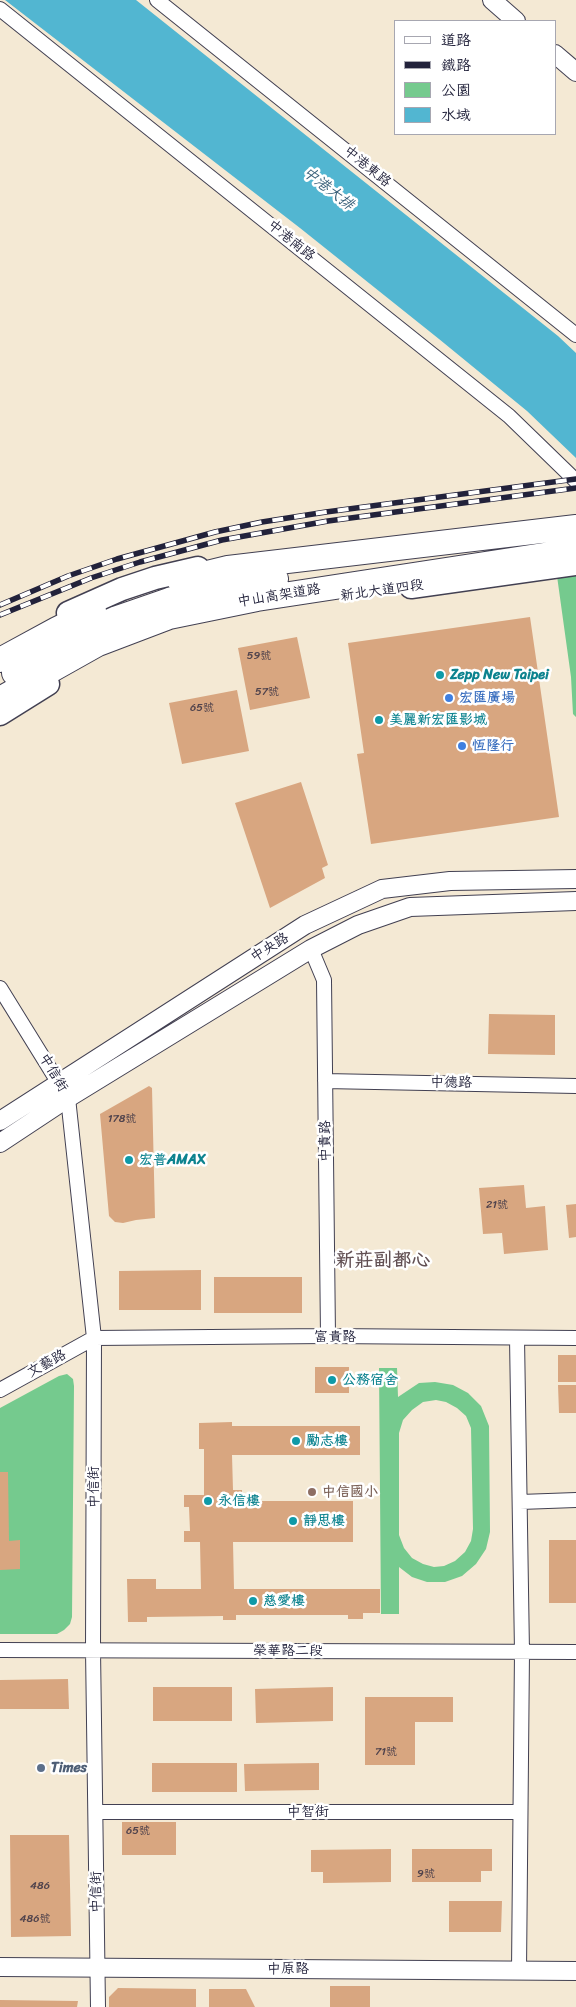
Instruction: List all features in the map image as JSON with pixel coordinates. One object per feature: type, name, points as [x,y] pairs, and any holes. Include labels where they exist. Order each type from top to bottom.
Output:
[{"type":"highway","points":[[0,660],[57,628],[107,605],[162,585],[228,568],[576,527]]},
{"type":"highway","points":[[0,682],[84,633],[117,618],[169,600],[212,589],[576,542]]},
{"type":"highway","name":"中山高架道路","points":[[2,707],[98,644],[169,617],[257,599],[576,550]]},
{"type":"main road","points":[[0,655],[56,619],[86,604],[130,587],[191,569],[233,561],[576,519]]},
{"type":"main road","name":"新北大道四段","points":[[2,707],[94,658],[129,642],[184,624],[231,613],[576,564]]},
{"type":"street","name":"中港東路","points":[[157,0],[576,335]]},
{"type":"street","points":[[492,0],[515,20]]},
{"type":"street","name":"中港南路","points":[[0,9],[510,416],[576,481]]},
{"type":"street","points":[[556,55],[576,72]]},
{"type":"street","name":"中央路","points":[[0,1121],[305,925],[382,889],[450,881],[576,879]]},
{"type":"street","name":"中央路","points":[[0,1144],[68,1098],[311,949],[358,925],[410,907],[576,901]]},
{"type":"street","name":"中貴路","points":[[311,949],[324,980],[328,1336]]},
{"type":"street","name":"中信街","points":[[0,988],[68,1098],[94,1338],[94,1650],[98,2007]]},
{"type":"street","name":"中德路","points":[[325,1081],[576,1086]]},
{"type":"street","name":"富貴路","points":[[94,1338],[328,1336],[576,1338]]},
{"type":"street","name":"文藝路","points":[[0,1390],[94,1338]]},
{"type":"street","points":[[517,1338],[522,1652],[518,1970]]},
{"type":"street","points":[[520,1502],[576,1500]]},
{"type":"street","name":"榮華路二段","points":[[0,1650],[576,1652]]},
{"type":"street","name":"中智街","points":[[96,1812],[520,1812]]},
{"type":"street","name":"中原路","points":[[0,1967],[576,1971]]},
{"type":"green space","points":[[576,573],[576,717],[573,714],[571,677],[557,576]]},
{"type":"green space","points":[[379,1368],[397,1368],[398,1397],[419,1383],[435,1382],[453,1385],[468,1393],[481,1406],[489,1426],[490,1532],[486,1549],[476,1564],[462,1576],[445,1582],[427,1582],[412,1577],[399,1567],[399,1614],[381,1614]],"holes":[[[436,1400],[446,1402],[466,1416],[471,1428],[473,1529],[471,1541],[465,1552],[455,1561],[444,1566],[434,1567],[412,1558],[404,1548],[399,1535],[399,1433],[403,1420],[423,1402]]]},
{"type":"green space","points":[[67,1374],[73,1379],[74,1386],[72,1617],[70,1624],[57,1634],[0,1634],[0,1408],[59,1376]]},
{"type":"water","name":"中港大排","points":[[5,0],[136,0],[558,336],[576,353],[576,458],[527,411],[439,339],[300,228]]},
{"type":"building","name":"宏匯廣場","points":[[530,617],[559,817],[371,844],[357,754],[364,753],[348,643]]},
{"type":"building","points":[[297,637],[310,698],[250,710],[238,648]]},
{"type":"building","points":[[237,690],[249,751],[182,764],[169,703]]},
{"type":"building","points":[[301,782],[328,865],[322,868],[325,878],[270,908],[235,803]]},
{"type":"building","points":[[489,1014],[555,1015],[555,1055],[488,1054]]},
{"type":"building","name":"宏普AMAX","points":[[149,1086],[152,1088],[155,1218],[123,1223],[115,1222],[109,1216],[100,1114]]},
{"type":"building","points":[[524,1185],[526,1208],[545,1206],[548,1250],[504,1254],[502,1233],[483,1234],[479,1188]]},
{"type":"building","points":[[576,1204],[576,1237],[569,1238],[566,1205]]},
{"type":"building","points":[[201,1270],[201,1310],[119,1310],[119,1271]]},
{"type":"building","points":[[214,1277],[302,1277],[302,1313],[214,1313]]},
{"type":"building","points":[[558,1355],[576,1355],[576,1382],[558,1382]]},
{"type":"building","name":"公務宿舍","points":[[315,1367],[349,1367],[349,1393],[315,1393]]},
{"type":"building","points":[[558,1385],[576,1385],[576,1413],[559,1413]]},
{"type":"building","points":[[232,1422],[232,1426],[360,1426],[360,1455],[232,1455],[233,1490],[242,1490],[242,1495],[246,1495],[246,1501],[353,1501],[353,1542],[233,1542],[234,1589],[380,1589],[380,1613],[363,1613],[363,1619],[348,1619],[348,1615],[236,1615],[236,1620],[223,1620],[223,1616],[147,1617],[147,1622],[128,1622],[127,1579],[156,1579],[156,1589],[201,1589],[200,1542],[184,1542],[184,1531],[190,1531],[189,1507],[184,1507],[184,1495],[204,1495],[204,1449],[199,1449],[199,1423]]},
{"type":"building","points":[[0,1472],[8,1472],[9,1541],[20,1540],[20,1569],[0,1570]]},
{"type":"building","points":[[549,1540],[576,1540],[576,1603],[549,1603]]},
{"type":"building","points":[[68,1679],[69,1709],[0,1709],[0,1680]]},
{"type":"building","points":[[153,1687],[232,1687],[232,1721],[153,1721]]},
{"type":"building","points":[[333,1687],[333,1721],[256,1723],[255,1689]]},
{"type":"building","points":[[365,1697],[453,1697],[453,1722],[415,1722],[415,1765],[365,1765]]},
{"type":"building","points":[[152,1763],[237,1763],[237,1792],[152,1792]]},
{"type":"building","points":[[319,1763],[319,1790],[245,1791],[244,1764]]},
{"type":"building","points":[[122,1822],[176,1822],[176,1855],[122,1855]]},
{"type":"building","points":[[10,1835],[69,1835],[71,1936],[11,1937]]},
{"type":"building","points":[[391,1849],[391,1882],[323,1883],[323,1872],[311,1872],[311,1850]]},
{"type":"building","points":[[412,1849],[492,1849],[492,1871],[481,1871],[481,1882],[412,1882]]},
{"type":"building","points":[[449,1901],[502,1901],[501,1932],[449,1932]]},
{"type":"building","points":[[330,1986],[370,1986],[370,2007],[330,2007]]},
{"type":"building","points":[[118,1988],[196,1989],[196,2007],[109,2007],[109,1997]]},
{"type":"building","points":[[209,1989],[246,1989],[255,2007],[209,2007]]},
{"type":"building","points":[[0,2000],[78,2001],[77,2007],[0,2007]]},
{"type":"railway","points":[[0,605],[68,576],[117,559],[215,532],[262,522],[326,512],[576,479]]},
{"type":"railway","points":[[0,615],[91,578],[140,562],[222,540],[328,521],[576,488]]},
{"type":"place","name":"Zepp New Taipei","points":[[440,675]]},
{"type":"place","name":"宏匯廣場","points":[[449,698]]},
{"type":"place","name":"美麗新宏匯影城","points":[[379,720]]},
{"type":"place","name":"恆隆行","points":[[462,746]]},
{"type":"place","name":"宏普AMAX","points":[[129,1160]]},
{"type":"place","name":"公務宿舍","points":[[332,1380]]},
{"type":"place","name":"勵志樓","points":[[296,1441]]},
{"type":"place","name":"中信國小","points":[[312,1492]]},
{"type":"place","name":"永信樓","points":[[208,1501]]},
{"type":"place","name":"靜思樓","points":[[293,1521]]},
{"type":"place","name":"慈愛樓","points":[[253,1601]]},
{"type":"place","name":"Times","points":[[41,1768]]},
{"type":"district","name":"新莊副都心","points":[[383,1261]]}]
